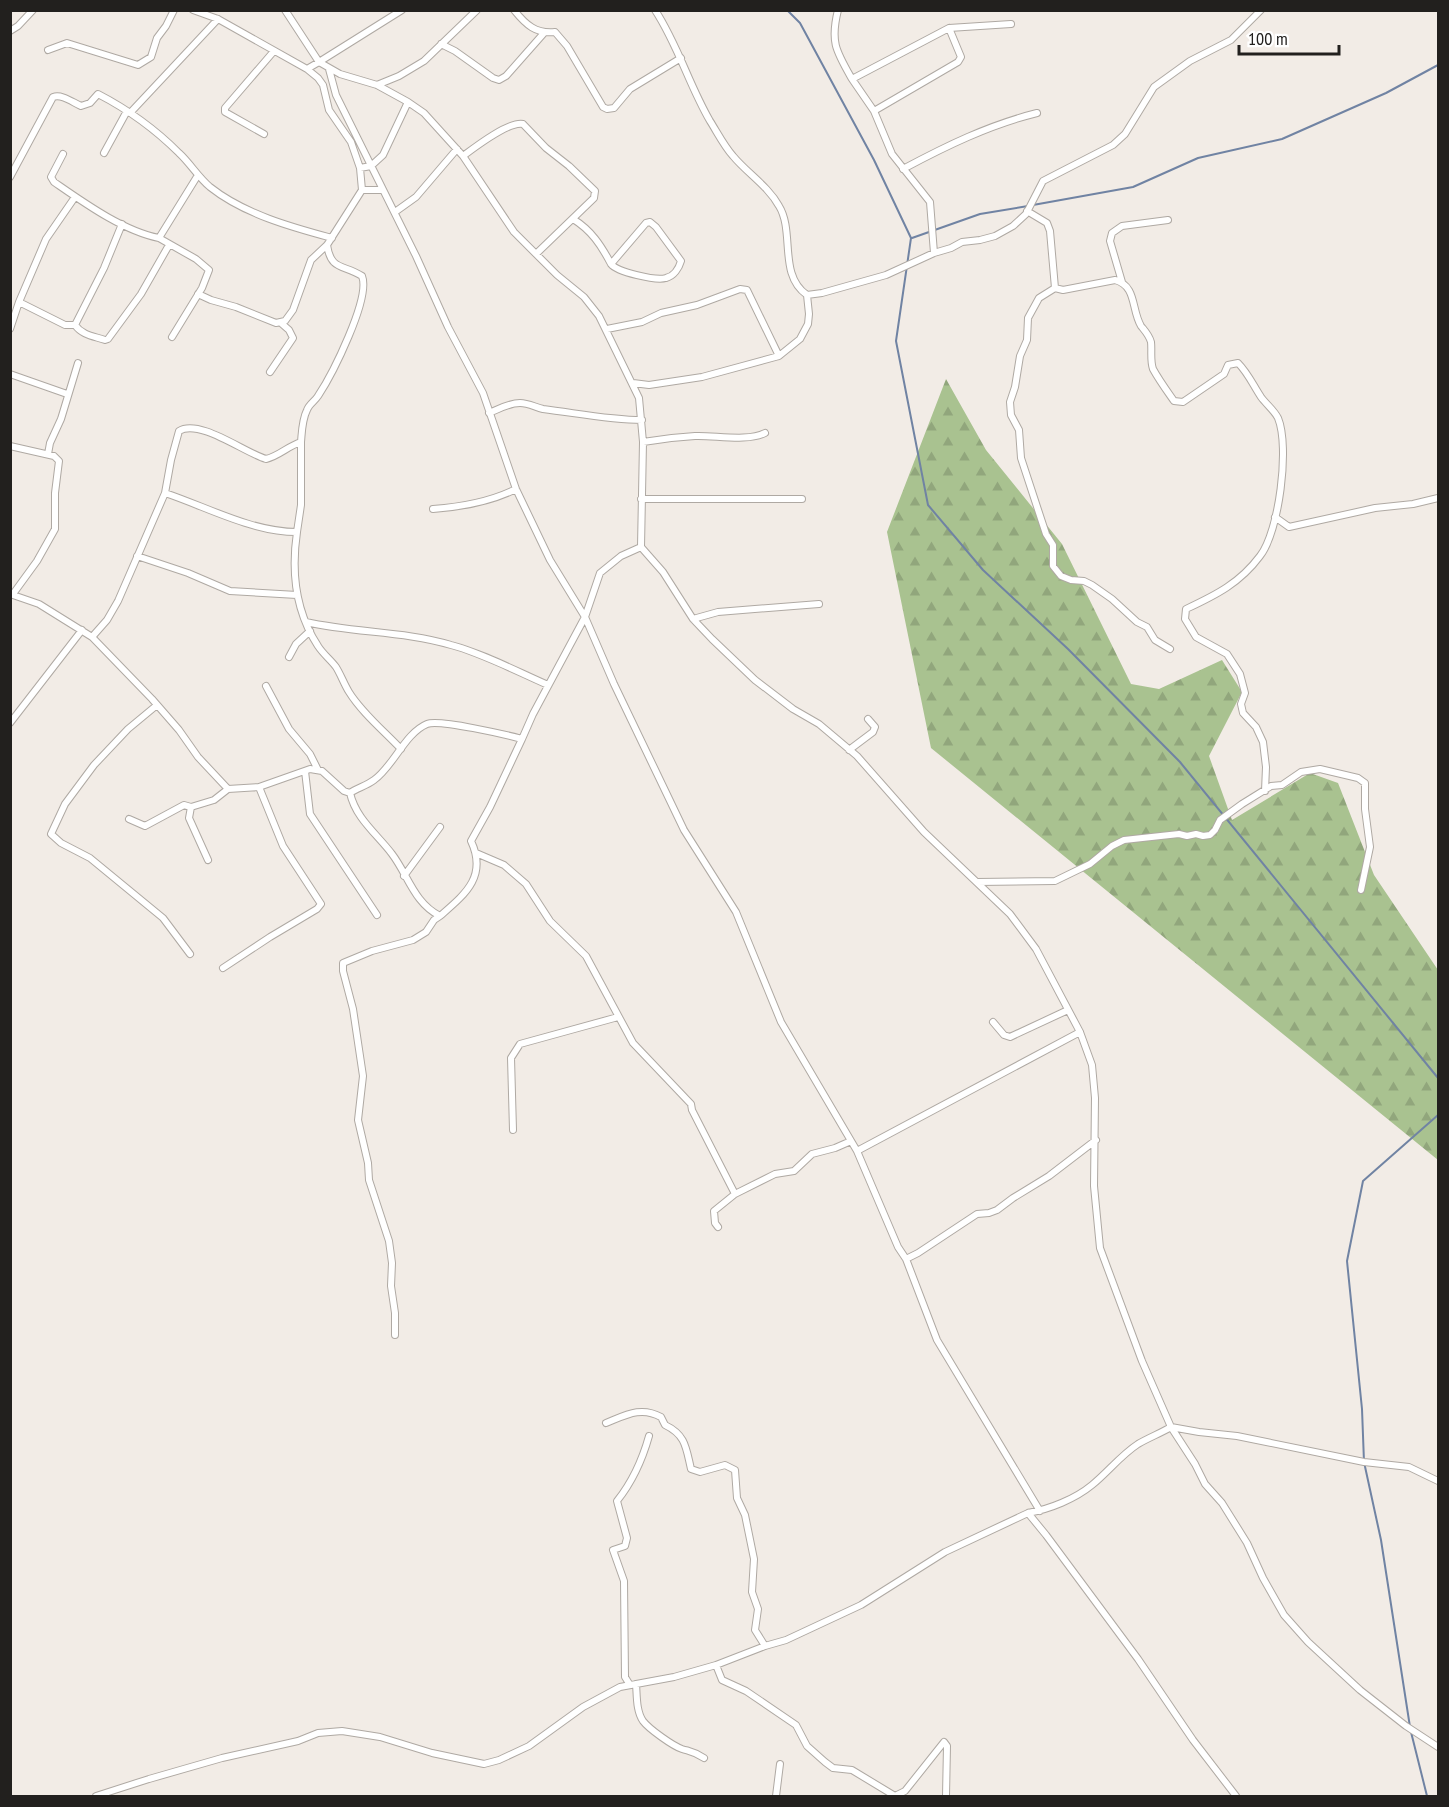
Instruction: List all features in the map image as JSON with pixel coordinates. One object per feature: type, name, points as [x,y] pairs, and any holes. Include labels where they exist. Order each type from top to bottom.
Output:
[{"type":"street","points":[[10,31],[33,10]]},
{"type":"street","points":[[48,50],[67,43],[138,65],[142,64],[151,57],[157,38],[166,27],[174,10]]},
{"type":"street","points":[[193,10],[218,19],[307,69],[318,78],[323,85],[330,110],[351,142],[360,168],[362,190],[327,245],[311,260],[293,310],[281,323]]},
{"type":"street","points":[[307,69],[402,10]]},
{"type":"street","points":[[377,85],[399,76],[424,61],[477,10]]},
{"type":"street","points":[[514,10],[528,25],[544,33],[555,32],[560,37],[603,107],[607,109],[614,108],[630,89],[681,58]]},
{"type":"street","points":[[633,383],[649,385],[702,376],[778,356],[800,339],[808,324],[809,314],[807,295],[797,287],[793,278],[780,207],[732,155],[691,86],[671,36],[655,10]]},
{"type":"street","points":[[838,10],[833,38],[839,57],[874,111],[891,154],[930,202],[934,253]]},
{"type":"street","points":[[807,295],[886,275],[962,242],[995,236],[1012,226],[1027,211],[1040,183],[1113,145],[1125,134],[1154,87],[1190,61],[1231,40],[1261,10]]},
{"type":"street","points":[[288,11],[319,62],[329,69],[377,85],[424,113],[457,149],[514,232],[557,275],[584,297],[596,312],[607,329],[639,398],[643,442],[641,547],[663,572],[693,619],[756,680],[793,709],[819,724],[849,750],[924,832],[1010,914],[1036,949],[1080,1032],[1092,1065],[1095,1081],[1096,1140],[1094,1186],[1100,1248],[1142,1361],[1171,1427],[1205,1484],[1222,1503],[1284,1615],[1308,1642],[1360,1690],[1438,1747]]},
{"type":"street","points":[[104,153],[129,112],[218,19]]},
{"type":"street","points":[[852,79],[949,28],[1011,24]]},
{"type":"street","points":[[874,111],[958,62],[961,57],[949,28]]},
{"type":"street","points":[[441,44],[499,80],[506,76],[544,33]]},
{"type":"street","points":[[264,134],[225,112],[225,108],[274,51]]},
{"type":"street","points":[[329,69],[336,95],[448,327],[483,393],[516,489],[550,560],[585,617],[614,684],[684,830],[736,912],[781,1022],[857,1151],[898,1247],[906,1259],[937,1340],[1040,1511]]},
{"type":"street","points":[[10,177],[53,97],[57,95],[81,106],[90,103],[98,94],[129,112],[180,153],[209,186],[242,207],[332,237]]},
{"type":"street","points":[[360,168],[371,166],[383,155],[408,102]]},
{"type":"street","points":[[903,170],[952,143],[1015,118],[1037,113]]},
{"type":"street","points":[[462,156],[494,135],[518,123],[523,124],[546,148],[595,191],[594,198],[536,254]]},
{"type":"street","points":[[394,212],[416,197],[457,149]]},
{"type":"street","points":[[63,154],[51,177],[54,182],[122,224],[138,232],[159,238],[208,267],[208,275],[172,337]]},
{"type":"street","points":[[159,238],[198,175]]},
{"type":"street","points":[[362,190],[383,190]]},
{"type":"street","points":[[10,328],[46,239],[75,197]]},
{"type":"street","points":[[1027,211],[1047,223],[1050,231],[1054,288]]},
{"type":"street","points":[[573,219],[594,237],[611,264],[617,270],[663,279],[671,276],[681,261],[650,222],[646,223],[611,264]]},
{"type":"street","points":[[1122,282],[1110,241],[1112,233],[1122,226],[1168,220]]},
{"type":"street","points":[[75,325],[104,268],[122,224]]},
{"type":"street","points":[[19,302],[65,325],[75,325],[84,334],[108,339],[141,294],[169,245]]},
{"type":"street","points":[[327,245],[330,260],[362,276],[364,292],[352,328],[332,372],[306,412],[301,442],[301,505],[294,560],[294,587],[310,631],[320,650],[336,666],[349,692],[401,749]]},
{"type":"street","points":[[1170,649],[1155,640],[1147,627],[1137,622],[1112,599],[1084,581],[1061,576],[1053,566],[1053,545],[1046,534],[1021,458],[1020,430],[1011,416],[1010,402],[1020,356],[1027,340],[1028,318],[1039,298],[1054,288],[1063,290],[1115,280],[1122,282],[1129,288],[1140,325],[1147,333],[1151,343],[1151,363],[1154,370],[1174,401],[1183,402],[1224,374],[1228,365],[1238,363],[1278,418],[1283,462],[1281,493],[1269,541],[1261,555],[1228,588],[1186,609],[1185,620],[1196,637],[1227,654],[1240,674],[1245,693],[1241,704],[1243,713],[1256,727],[1263,742],[1266,768],[1265,791]]},
{"type":"street","points":[[607,329],[642,322],[661,313],[697,304],[740,289],[747,290],[778,356]]},
{"type":"street","points":[[198,294],[281,323],[289,330],[293,338],[270,372]]},
{"type":"street","points":[[48,454],[78,363]]},
{"type":"street","points":[[10,374],[68,394]]},
{"type":"street","points":[[489,412],[522,403],[585,415],[642,420]]},
{"type":"street","points":[[92,637],[107,620],[118,601],[165,492],[176,437],[183,429],[189,427],[213,435],[266,459],[301,442]]},
{"type":"street","points":[[643,442],[674,437],[752,438],[765,433]]},
{"type":"street","points":[[10,446],[48,454],[58,458],[59,461],[55,493],[55,530],[37,561],[12,594],[39,604],[92,637],[157,705],[198,757],[228,789]]},
{"type":"street","points":[[433,509],[495,497],[516,489]]},
{"type":"street","points":[[165,492],[233,519],[278,532],[297,532]]},
{"type":"street","points":[[1275,517],[1289,527],[1375,507],[1413,504],[1438,498]]},
{"type":"street","points":[[641,499],[802,499]]},
{"type":"street","points":[[395,1335],[396,1313],[391,1286],[392,1263],[389,1241],[369,1180],[368,1163],[358,1120],[363,1076],[353,1009],[343,971],[344,963],[372,951],[413,940],[426,932],[434,920],[465,894],[475,877],[476,853],[471,842],[548,685],[585,617],[600,573],[621,556],[641,547]]},
{"type":"street","points":[[137,556],[188,573],[230,591],[297,595]]},
{"type":"street","points":[[693,619],[728,610],[819,604]]},
{"type":"street","points":[[306,621],[340,629],[413,636],[452,645],[548,685]]},
{"type":"street","points":[[10,723],[82,630]]},
{"type":"street","points":[[289,657],[296,644],[310,631]]},
{"type":"street","points":[[266,686],[289,729],[310,754],[318,770]]},
{"type":"street","points":[[157,705],[129,729],[94,765],[65,804],[51,834],[61,843],[90,858],[163,918],[190,954]]},
{"type":"street","points":[[849,750],[873,732],[875,727],[868,719]]},
{"type":"street","points":[[350,794],[375,780],[410,737],[427,724],[439,723],[522,739]]},
{"type":"street","points":[[129,819],[145,826],[184,806],[191,807],[214,800],[228,789],[260,787],[310,769],[318,770],[330,776],[350,794],[363,820],[393,855],[411,889],[434,913],[440,916]]},
{"type":"street","points":[[978,882],[1055,881],[1090,864],[1112,846],[1124,840],[1179,834],[1210,835],[1220,820],[1271,786],[1282,785],[1301,772],[1320,769],[1358,778],[1365,783],[1370,847],[1362,890]]},
{"type":"street","points":[[305,771],[310,814],[377,915]]},
{"type":"street","points":[[223,968],[317,909],[321,904],[283,846],[260,787]]},
{"type":"street","points":[[191,807],[189,818],[208,860]]},
{"type":"street","points":[[404,876],[440,827]]},
{"type":"street","points":[[476,853],[504,865],[526,884],[550,921],[586,956],[633,1043],[691,1104],[735,1194]]},
{"type":"street","points":[[993,1022],[1004,1035],[1010,1037],[1068,1010]]},
{"type":"street","points":[[513,1130],[511,1058],[520,1044],[618,1017]]},
{"type":"street","points":[[857,1151],[1080,1032]]},
{"type":"street","points":[[906,1259],[977,1214],[989,1214],[997,1210],[1049,1176],[1096,1140]]},
{"type":"street","points":[[718,1227],[715,1223],[714,1211],[735,1194],[776,1174],[794,1171],[813,1154],[851,1141]]},
{"type":"street","points":[[606,1423],[633,1412],[650,1411],[661,1416],[665,1425],[677,1431],[683,1439],[691,1469],[700,1472],[725,1465],[735,1470],[737,1498],[745,1515],[754,1559],[752,1592],[758,1609],[755,1630],[765,1646]]},
{"type":"street","points":[[96,1797],[149,1779],[222,1758],[298,1741],[318,1733],[342,1731],[380,1737],[432,1753],[484,1764],[499,1761],[529,1746],[583,1707],[620,1687],[674,1677],[716,1665],[786,1640],[861,1605],[945,1552],[1028,1513],[1040,1511],[1069,1499],[1090,1486],[1139,1444],[1171,1427],[1237,1436],[1364,1462],[1409,1467],[1438,1481]]},
{"type":"street","points":[[649,1436],[643,1459],[630,1484],[617,1502],[627,1538],[625,1546],[613,1550],[624,1581],[625,1677],[633,1684],[643,1722],[666,1740],[682,1749],[692,1750],[704,1758]]},
{"type":"street","points":[[1028,1513],[1138,1659],[1192,1740],[1236,1797]]},
{"type":"street","points":[[716,1665],[722,1680],[746,1691],[796,1725],[807,1746],[833,1768],[852,1770],[895,1797],[906,1791],[944,1742],[947,1746],[946,1797]]},
{"type":"street","points":[[777,1797],[780,1764]]},
{"type":"green space","points":[[946,379],[986,450],[1062,544],[1131,684],[1159,689],[1222,660],[1242,692],[1209,756],[1232,820],[1310,773],[1338,783],[1374,875],[1438,970],[1438,1160],[931,748],[887,532]]},
{"type":"waterway","points":[[787,10],[800,23],[874,160],[911,238],[896,341],[928,505],[983,570],[1068,649],[1180,762],[1438,1078]]},
{"type":"waterway","points":[[1033,205],[1133,187],[1198,158],[1282,139],[1386,93],[1438,65]]},
{"type":"waterway","points":[[912,238],[980,214],[1028,206]]},
{"type":"waterway","points":[[1410,1727],[1381,1540],[1364,1462],[1362,1409],[1347,1261],[1363,1181],[1438,1115]]},
{"type":"waterway","points":[[1411,1732],[1427,1796]]}]
